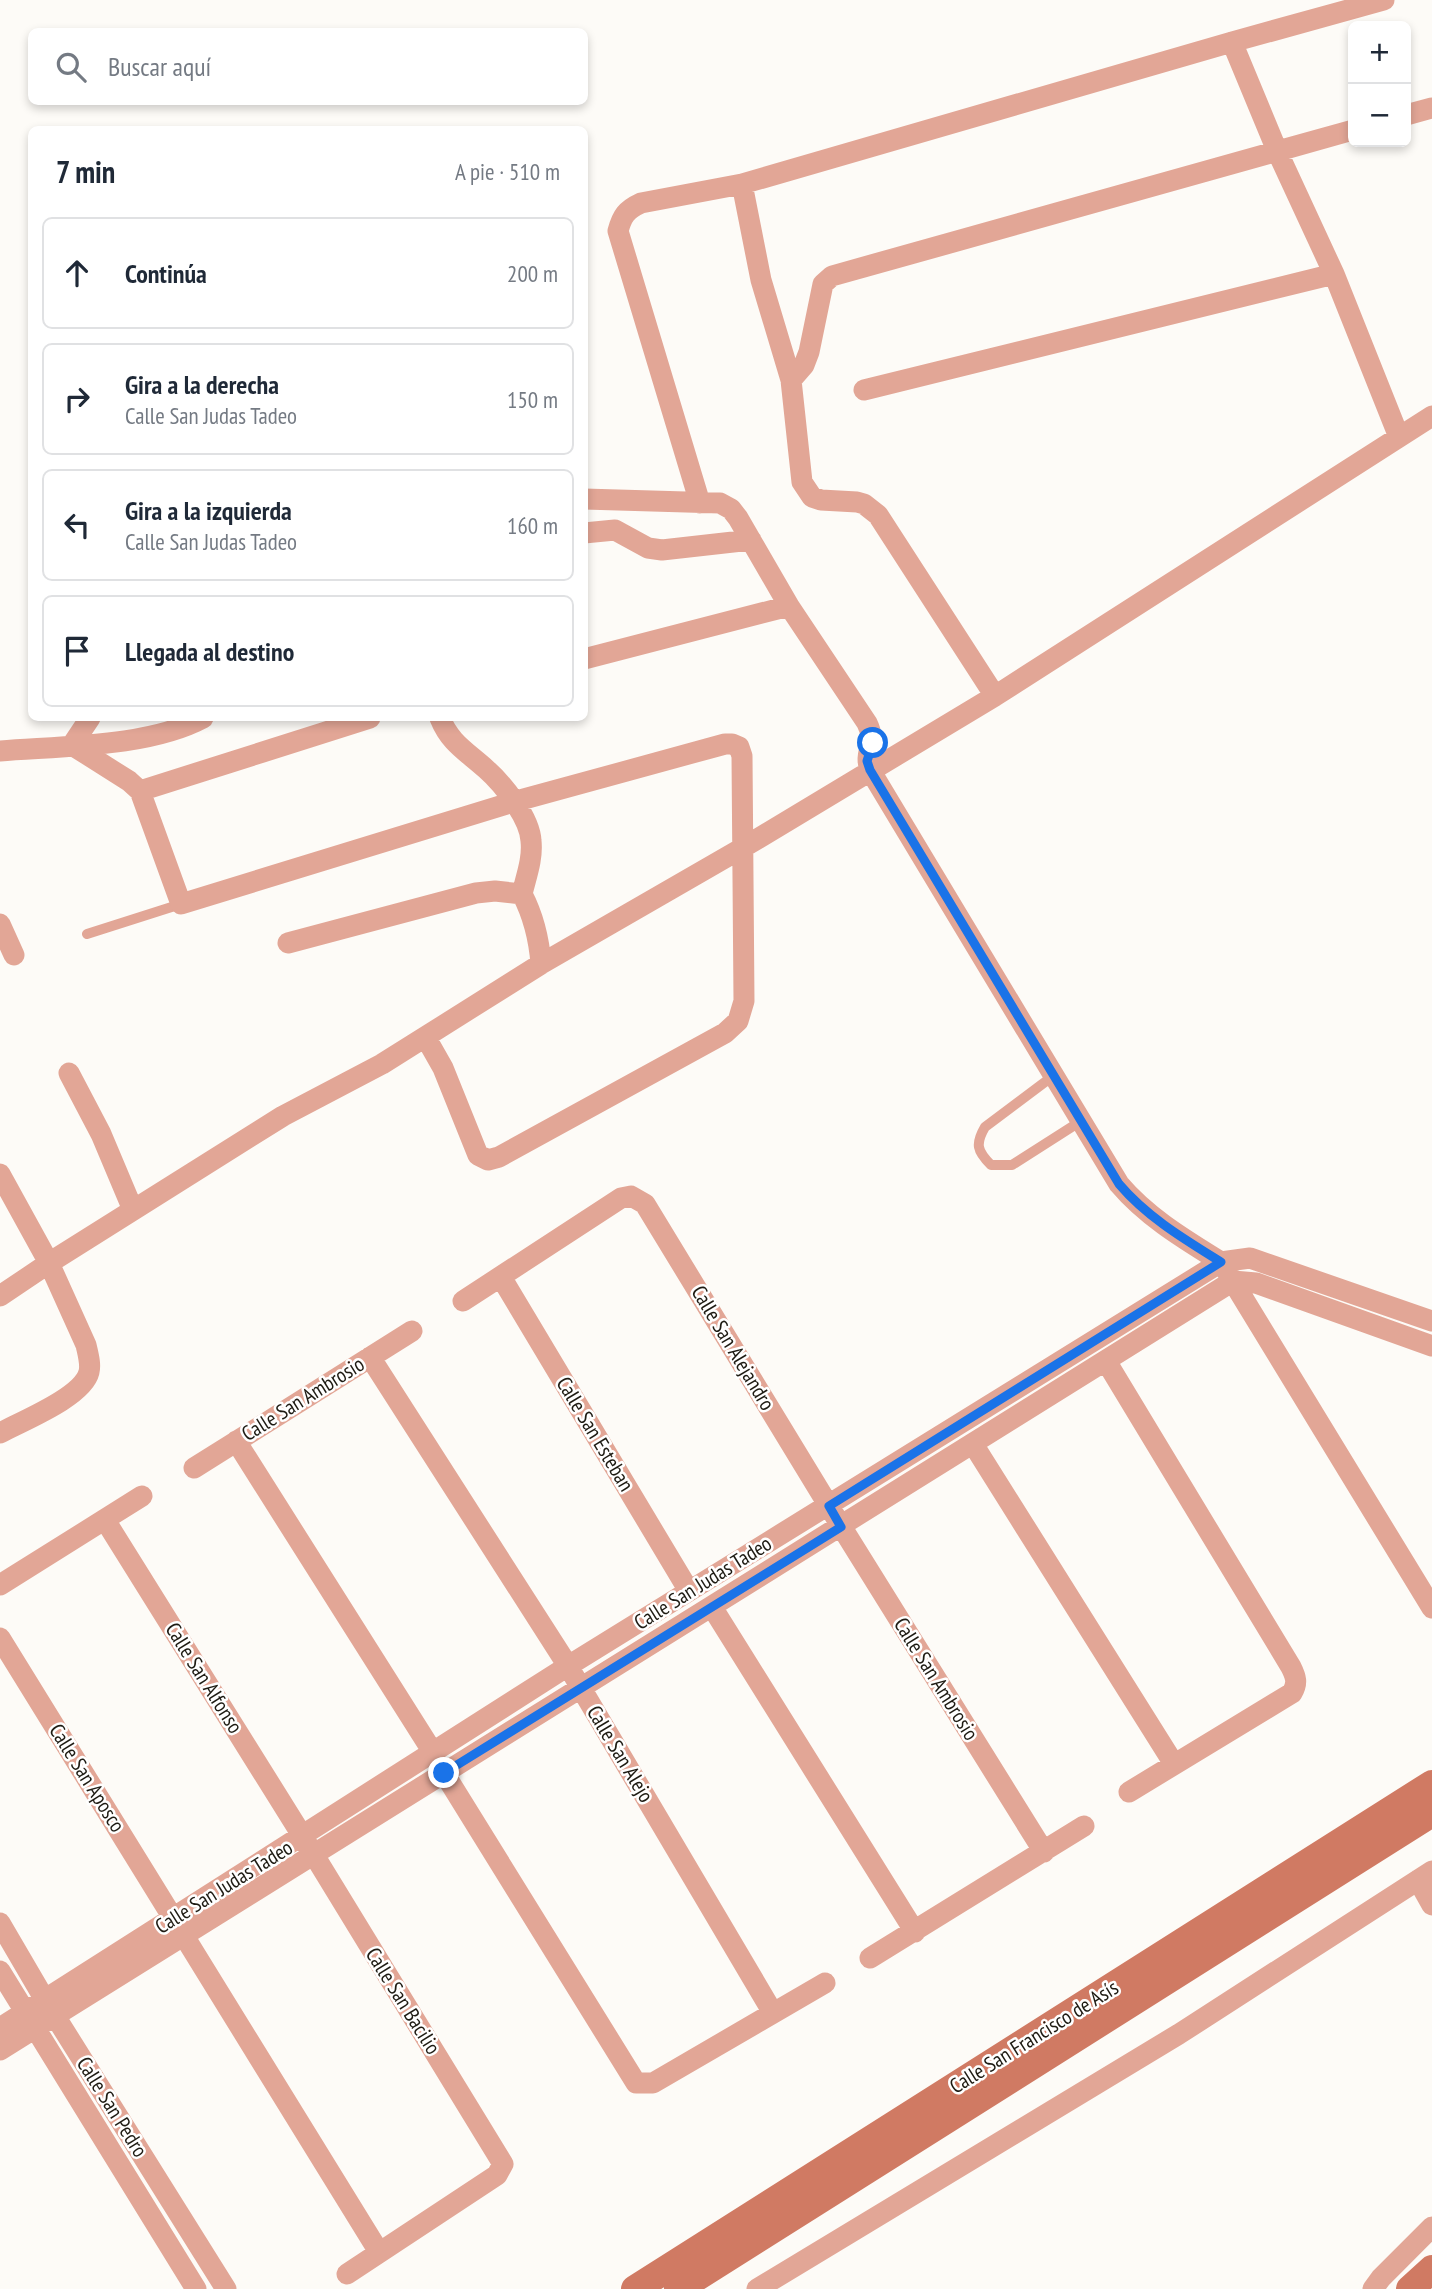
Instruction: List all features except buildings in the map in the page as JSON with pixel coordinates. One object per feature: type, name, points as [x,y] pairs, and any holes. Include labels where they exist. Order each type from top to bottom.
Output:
[{"type":"main road","name":"Calle San Francisco de Asís","points":[[635,2289],[1432,1784]]},
{"type":"main road","name":"Calle San Francisco de Asís","points":[[678,2289],[1432,1813]]},
{"type":"main road","points":[[1410,2289],[1432,2269]]},
{"type":"street","points":[[700,503],[618,231],[622,217],[629,208],[641,203],[742,184],[1384,0]]},
{"type":"street","points":[[1232,42],[1278,153],[1335,275],[1399,437]]},
{"type":"street","points":[[1411,114],[1432,108]]},
{"type":"street","points":[[791,380],[804,365],[823,284],[832,276],[1348,132]]},
{"type":"street","points":[[742,184],[761,280],[791,380],[801,474],[807,491],[812,497],[821,500],[864,504],[878,515],[995,696]]},
{"type":"street","points":[[864,390],[1335,275]]},
{"type":"street","points":[[0,1296],[283,1116],[382,1064],[541,964],[744,847],[995,696],[1432,416]]},
{"type":"street","points":[[588,499],[720,503],[731,509],[789,606],[870,729],[873,743],[867,761],[870,770],[1119,1184],[1136,1204],[1170,1230],[1221,1262],[1432,1608]]},
{"type":"street","points":[[588,533],[615,530],[648,548],[663,550],[751,540]]},
{"type":"street","points":[[588,658],[789,606]]},
{"type":"street","points":[[72,746],[88,721]]},
{"type":"street","points":[[0,751],[138,739],[166,733],[197,721]]},
{"type":"street","points":[[140,791],[361,721]]},
{"type":"street","points":[[441,721],[446,734],[488,770],[526,821],[531,840],[530,861],[522,894],[539,935],[541,964]]},
{"type":"street","points":[[72,746],[129,781],[140,791],[181,904],[513,802],[732,744],[739,747],[742,756],[744,847],[744,1002],[738,1021],[725,1033],[499,1157],[488,1160],[478,1155],[443,1068],[426,1038]]},
{"type":"street","points":[[288,943],[476,893],[495,891],[522,894]]},
{"type":"street","points":[[0,924],[14,955]]},
{"type":"street","points":[[69,1073],[101,1133],[133,1210]]},
{"type":"street","points":[[0,1174],[49,1263],[86,1345],[89,1372],[83,1385],[72,1394],[0,1433]]},
{"type":"street","name":"Calle San Alejandro","points":[[501,1277],[621,1198],[631,1196],[641,1201],[648,1208],[829,1506]]},
{"type":"street","name":"Calle San Judas Tadeo","points":[[308,1846],[434,1754],[568,1667],[1221,1262],[1250,1258],[1432,1321]]},
{"type":"street","points":[[463,1301],[501,1277]]},
{"type":"street","name":"Calle San Esteban","points":[[501,1277],[689,1591]]},
{"type":"street","points":[[1233,1281],[1256,1283],[1432,1346]]},
{"type":"street","name":"Calle San Judas Tadeo","points":[[0,2050],[30,2020],[178,1927],[308,1846],[444,1773],[582,1689],[1233,1281]]},
{"type":"street","name":"Calle San Ambrosio","points":[[194,1468],[412,1331]]},
{"type":"street","name":"Calle San Alejo","points":[[370,1357],[582,1689],[773,2013]]},
{"type":"street","points":[[1106,1361],[1296,1677],[1297,1686],[1292,1693],[1129,1792]]},
{"type":"street","points":[[236,1441],[434,1754]]},
{"type":"street","points":[[973,1444],[1174,1764]]},
{"type":"street","points":[[0,1584],[142,1496]]},
{"type":"street","name":"Calle San Ambrosio","points":[[829,1506],[1044,1852]]},
{"type":"street","name":"Calle San Alfonso","points":[[105,1520],[308,1846]]},
{"type":"street","points":[[712,1606],[915,1931]]},
{"type":"street","name":"Calle San Aposco","points":[[0,1638],[178,1927]]},
{"type":"street","points":[[444,1773],[636,2083],[653,2083],[825,1983]]},
{"type":"street","points":[[870,1958],[1084,1826]]},
{"type":"street","name":"Calle San Bacilio","points":[[308,1846],[503,2164],[497,2175],[379,2252]]},
{"type":"street","points":[[757,2289],[1179,2034],[1425,1876],[1432,1905]]},
{"type":"street","name":"Calle San Pedro","points":[[0,1923],[50,2008],[226,2289]]},
{"type":"street","points":[[178,1927],[379,2252],[347,2274]]},
{"type":"street","name":"Calle San Pedro","points":[[0,1971],[196,2289]]},
{"type":"street","name":"Calle San Judas Tadeo","points":[[0,2028],[30,2020]]},
{"type":"street","points":[[1373,2289],[1432,2227]]},
{"type":"lane","points":[[87,934],[181,904]]},
{"type":"lane","points":[[1053,1076],[985,1127],[978,1138],[981,1155],[991,1165],[1012,1165],[1081,1121]]},
{"type":"route","points":[[444,1773],[841,1527],[829,1506],[1221,1262],[1170,1230],[1136,1204],[1119,1184],[870,770],[867,761],[873,743]]}]
